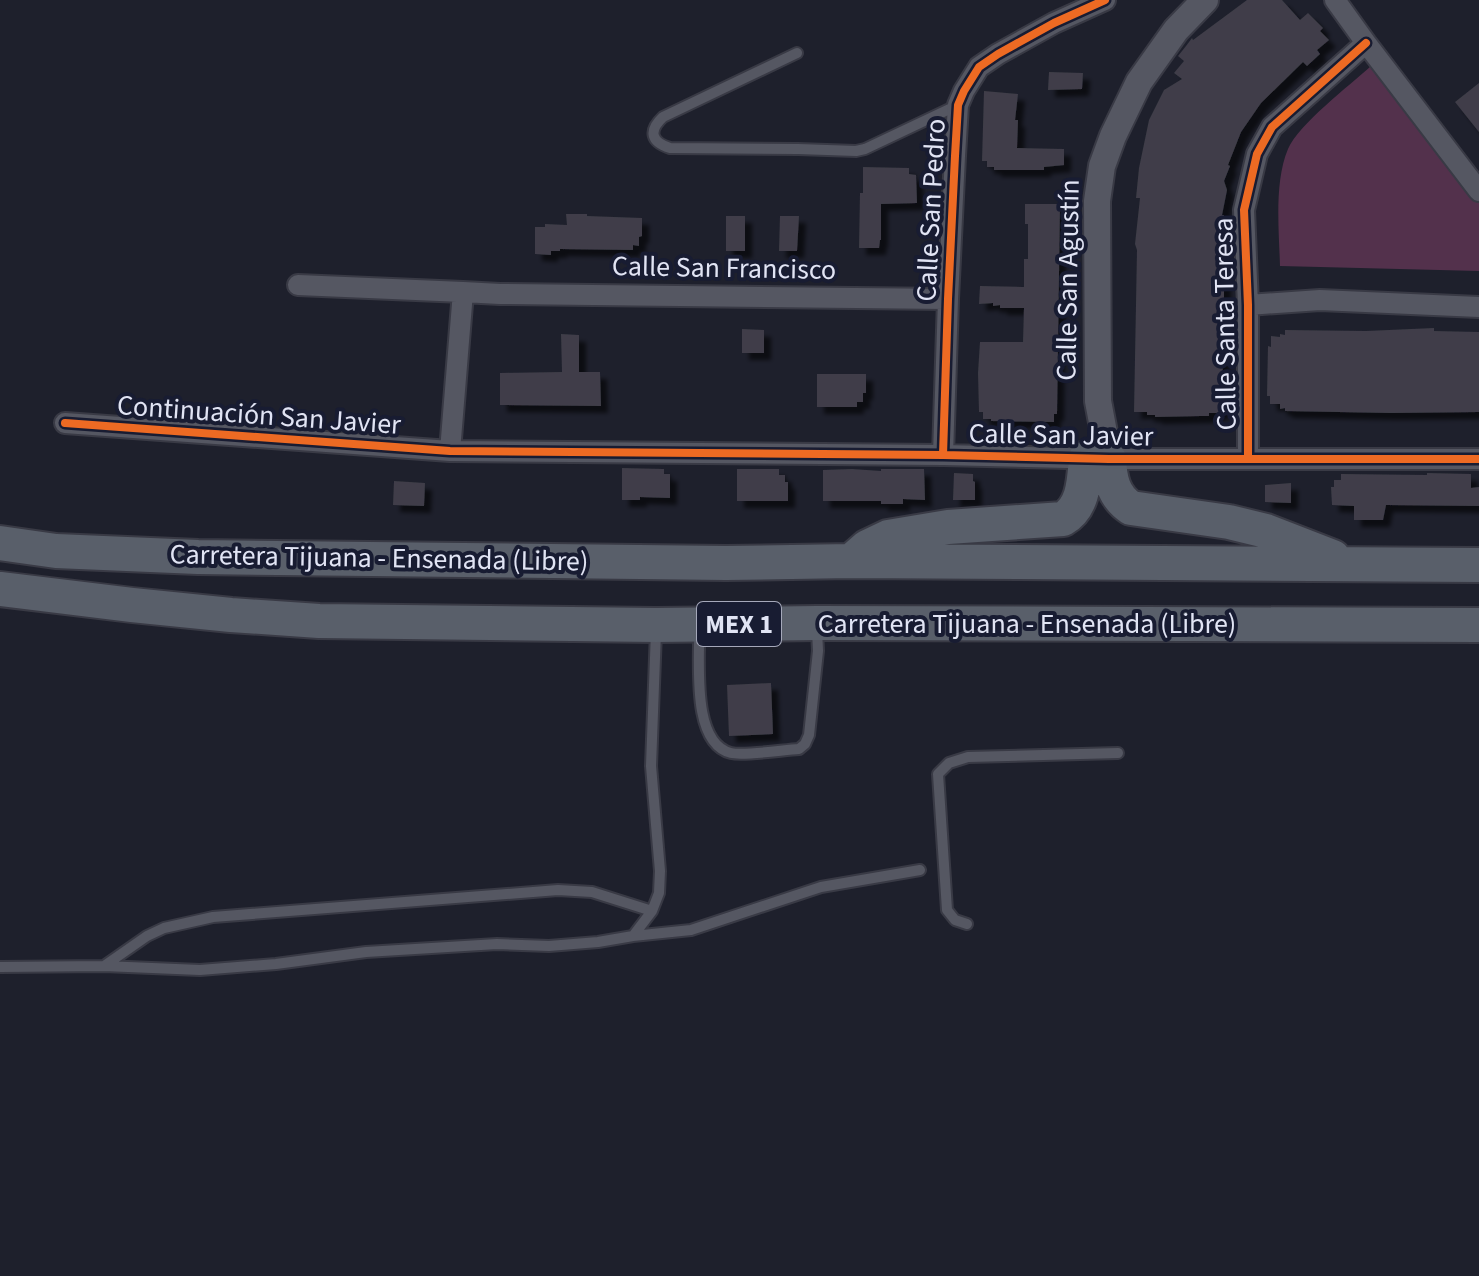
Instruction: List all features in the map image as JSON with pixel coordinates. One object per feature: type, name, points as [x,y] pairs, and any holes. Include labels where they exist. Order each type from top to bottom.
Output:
[{"type":"highway","points":[[851,561],[879,540],[898,535],[948,527],[1063,519],[1079,500],[1084,482],[1098,458],[1109,471],[1113,489],[1131,508],[1253,528],[1352,565]]},
{"type":"highway","name":"Carretera Tijuana - Ensenada (Libre)","points":[[0,543],[56,551],[198,557],[710,563],[1479,565]]},
{"type":"highway","name":"Carretera Tijuana - Ensenada (Libre)","points":[[0,589],[189,611],[319,621],[656,625],[1479,625]]},
{"type":"street","name":"Calle San Pedro","points":[[943,455],[958,105],[971,78],[987,60],[1054,23],[1105,0]]},
{"type":"street","name":"Calle San Agustín","points":[[1098,458],[1097,201],[1102,166],[1139,82],[1176,30],[1205,0]]},
{"type":"street","points":[[1335,0],[1479,191]]},
{"type":"street","name":"Calle Santa Teresa","points":[[1248,459],[1248,305],[1244,210],[1257,154],[1272,127],[1366,43]]},
{"type":"street","name":"Calle San Francisco","points":[[298,285],[500,294],[948,299]]},
{"type":"street","points":[[450,451],[463,292]]},
{"type":"street","points":[[1248,305],[1320,300],[1479,307]]},
{"type":"street","name":"Continuación San Javier","points":[[65,423],[450,451]]},
{"type":"street","name":"Calle San Javier","points":[[450,451],[1479,459]]},
{"type":"lane","points":[[797,53],[663,117],[655,124],[655,140],[670,148],[856,151],[958,105]]},
{"type":"lane","points":[[699,624],[700,692],[706,728],[712,742],[733,754],[799,749],[805,744],[809,735],[818,651],[817,623]]},
{"type":"lane","points":[[633,936],[652,911],[659,893],[651,766],[656,625]]},
{"type":"lane","points":[[967,924],[955,920],[947,910],[938,774],[949,763],[968,757],[1118,753]]},
{"type":"lane","points":[[0,967],[104,966],[200,970],[366,952],[598,942],[691,930],[821,887],[920,870]]},
{"type":"lane","points":[[104,966],[164,928],[213,917],[558,890],[592,892],[652,911]]},
{"type":"shaded area","points":[[1371,66],[1479,202],[1479,271],[1280,266],[1279,191],[1288,149],[1313,117]]},
{"type":"building","points":[[1247,0],[1282,0],[1300,20],[1308,13],[1323,28],[1320,31],[1329,40],[1317,50],[1320,54],[1307,66],[1303,62],[1261,103],[1241,132],[1228,165],[1222,215],[1224,323],[1221,323],[1224,341],[1221,413],[1155,417],[1147,415],[1147,412],[1134,412],[1135,244],[1140,198],[1136,198],[1149,120],[1164,90],[1182,79],[1174,73],[1184,61],[1178,56],[1192,38]]},
{"type":"building","points":[[1049,72],[1083,73],[1082,89],[1048,90]]},
{"type":"building","points":[[1479,83],[1479,132],[1455,102]]},
{"type":"building","points":[[984,91],[1018,94],[1015,120],[1018,120],[1017,148],[1064,149],[1064,165],[1044,167],[1044,170],[994,170],[994,167],[987,167],[987,161],[982,161]]},
{"type":"building","points":[[863,167],[909,168],[909,174],[916,175],[917,203],[881,204],[879,248],[859,248]]},
{"type":"building","points":[[1025,204],[1060,204],[1057,414],[1054,414],[1054,422],[991,421],[983,419],[983,412],[979,412],[980,342],[1023,342],[1024,308],[979,304],[980,286],[1024,287],[1024,259],[1028,259]]},
{"type":"building","points":[[566,214],[642,218],[639,246],[633,245],[633,250],[560,249],[551,251],[551,255],[535,254],[535,227],[567,225]]},
{"type":"building","points":[[726,216],[745,216],[745,251],[726,251]]},
{"type":"building","points":[[780,216],[799,216],[797,251],[779,251]]},
{"type":"building","points":[[1434,328],[1434,331],[1479,332],[1479,412],[1285,411],[1285,408],[1280,409],[1280,404],[1270,404],[1270,396],[1267,396],[1271,336],[1285,335],[1285,330]]},
{"type":"building","points":[[742,329],[764,330],[764,353],[742,353]]},
{"type":"building","points":[[561,334],[579,335],[579,372],[600,372],[601,406],[500,405],[500,373],[562,372]]},
{"type":"building","points":[[817,374],[866,374],[863,402],[857,402],[857,407],[817,407]]},
{"type":"building","points":[[622,468],[664,469],[664,474],[670,474],[670,498],[622,500]]},
{"type":"building","points":[[737,469],[779,469],[779,475],[785,475],[785,482],[788,482],[788,501],[737,501]]},
{"type":"building","points":[[924,469],[925,500],[903,499],[903,504],[823,501],[823,470]]},
{"type":"building","points":[[954,473],[973,474],[975,500],[953,500]]},
{"type":"building","points":[[1341,474],[1471,474],[1471,488],[1479,487],[1479,506],[1386,505],[1383,520],[1354,520],[1354,506],[1332,505],[1331,487],[1334,487],[1334,480],[1341,480]]},
{"type":"building","points":[[394,481],[425,483],[424,506],[393,505]]},
{"type":"building","points":[[1291,483],[1291,503],[1265,502],[1265,485]]},
{"type":"building","points":[[771,683],[773,734],[729,736],[727,685]]},
{"type":"cycle path","points":[[943,455],[958,105],[979,67],[1054,23],[1105,0]]},
{"type":"cycle path","points":[[1248,459],[1248,305],[1244,210],[1257,154],[1272,127],[1366,43]]},
{"type":"cycle path","points":[[65,423],[450,451],[1109,459],[1479,459]]}]
